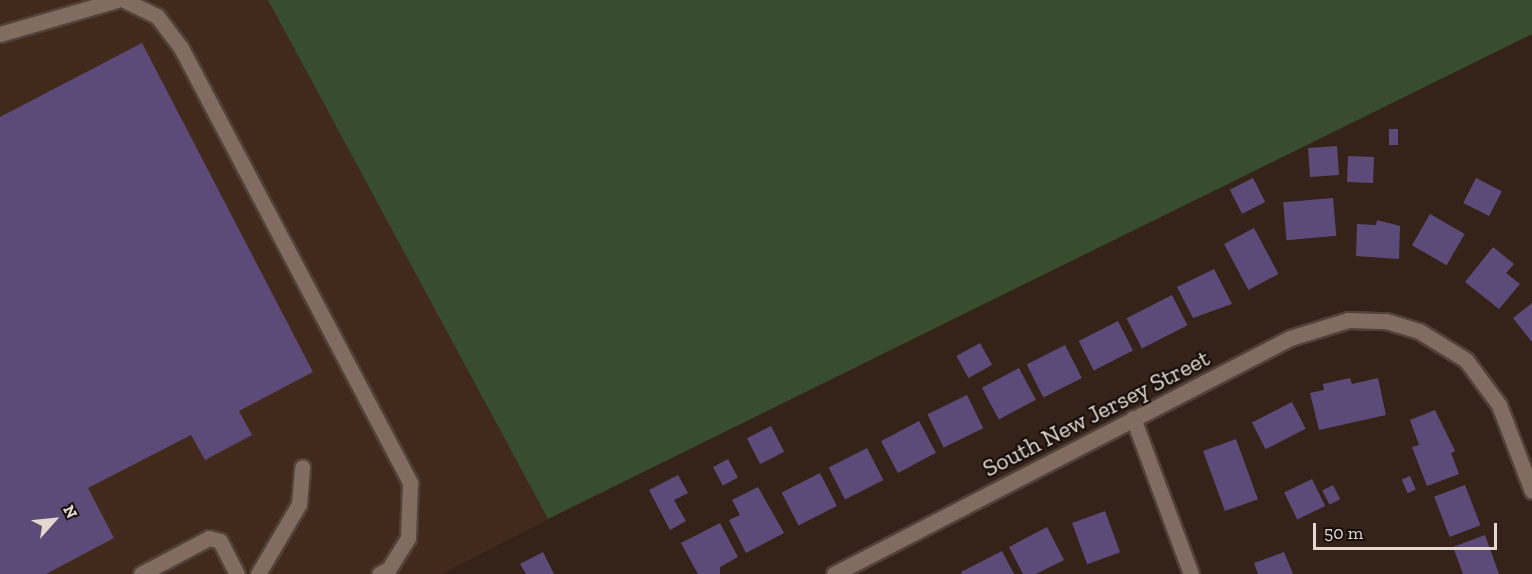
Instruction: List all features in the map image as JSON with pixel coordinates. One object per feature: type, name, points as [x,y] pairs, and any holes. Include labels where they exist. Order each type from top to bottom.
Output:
[{"type":"street","points":[[0,34],[117,0]]},
{"type":"street","points":[[124,0],[157,16],[181,48],[410,483],[408,538],[389,569],[379,574]]},
{"type":"street","name":"South New Jersey Street","points":[[834,574],[1133,418],[1318,326],[1348,320],[1386,321],[1446,344],[1486,382],[1508,426],[1532,491]]},
{"type":"street","points":[[1133,418],[1191,574]]},
{"type":"street","points":[[258,574],[299,504],[302,467]]},
{"type":"street","points":[[141,574],[209,538],[220,541],[237,574]]},
{"type":"shaded area","points":[[0,0],[268,0],[548,519],[442,574],[0,574]]},
{"type":"green space","points":[[268,0],[1532,0],[1532,34],[548,519]]},
{"type":"building","points":[[142,43],[313,372],[239,411],[252,435],[205,460],[191,435],[88,488],[114,538],[46,574],[0,574],[0,117]]},
{"type":"building","points":[[1389,129],[1398,129],[1398,145],[1389,145]]},
{"type":"building","points":[[1337,146],[1339,175],[1310,177],[1308,148]]},
{"type":"building","points":[[1348,156],[1374,157],[1373,183],[1347,182]]},
{"type":"building","points":[[1253,178],[1265,202],[1242,214],[1230,190]]},
{"type":"building","points":[[1476,178],[1502,191],[1489,216],[1463,203]]},
{"type":"building","points":[[1333,198],[1336,236],[1287,240],[1283,202]]},
{"type":"building","points":[[1430,214],[1465,234],[1447,265],[1412,245]]},
{"type":"building","points":[[1377,220],[1400,226],[1399,259],[1356,256],[1357,224],[1376,225]]},
{"type":"building","points":[[1254,228],[1278,274],[1248,290],[1224,244]]},
{"type":"building","points":[[1493,247],[1514,264],[1506,273],[1520,284],[1499,309],[1465,282]]},
{"type":"building","points":[[1214,269],[1232,304],[1193,318],[1177,287]]},
{"type":"building","points":[[1172,295],[1187,325],[1142,348],[1127,318]]},
{"type":"building","points":[[1532,303],[1532,342],[1513,318]]},
{"type":"building","points":[[1118,321],[1133,350],[1094,370],[1079,341]]},
{"type":"building","points":[[980,343],[992,365],[969,378],[956,356]]},
{"type":"building","points":[[1065,345],[1082,378],[1043,397],[1027,365]]},
{"type":"building","points":[[1019,368],[1036,400],[999,420],[982,388]]},
{"type":"building","points":[[1350,378],[1352,384],[1378,378],[1386,415],[1319,430],[1310,393],[1324,390],[1323,384]]},
{"type":"building","points":[[967,395],[983,428],[944,448],[927,414]]},
{"type":"building","points":[[1292,402],[1306,429],[1266,449],[1252,422]]},
{"type":"building","points":[[1435,410],[1455,451],[1451,453],[1459,474],[1427,486],[1412,447],[1419,445],[1410,420]]},
{"type":"building","points":[[919,421],[936,453],[898,473],[881,441]]},
{"type":"building","points":[[771,426],[784,452],[760,464],[747,438]]},
{"type":"building","points":[[1236,439],[1258,499],[1225,511],[1203,451]]},
{"type":"building","points":[[867,448],[883,480],[845,500],[829,468]]},
{"type":"building","points":[[728,459],[738,478],[723,486],[713,467]]},
{"type":"building","points":[[820,473],[837,506],[798,525],[782,493]]},
{"type":"building","points":[[678,475],[688,493],[674,500],[686,521],[670,530],[649,490]]},
{"type":"building","points":[[1410,476],[1416,490],[1408,493],[1402,480]]},
{"type":"building","points":[[1312,479],[1325,506],[1297,520],[1284,493]]},
{"type":"building","points":[[1333,485],[1340,499],[1330,505],[1322,490]]},
{"type":"building","points":[[1465,485],[1480,525],[1450,537],[1434,497]]},
{"type":"building","points":[[758,487],[784,533],[746,553],[729,520],[740,515],[732,500]]},
{"type":"building","points":[[1105,511],[1120,552],[1087,564],[1072,523]]},
{"type":"building","points":[[720,523],[738,557],[720,567],[720,574],[698,574],[681,543]]},
{"type":"building","points":[[1047,527],[1064,560],[1036,574],[1023,574],[1009,547]]},
{"type":"building","points":[[1485,535],[1499,574],[1463,574],[1453,547]]},
{"type":"building","points":[[1002,551],[1014,574],[962,574],[961,572]]},
{"type":"building","points":[[543,552],[554,574],[526,574],[520,564]]},
{"type":"building","points":[[1284,552],[1293,574],[1258,574],[1254,563]]}]
